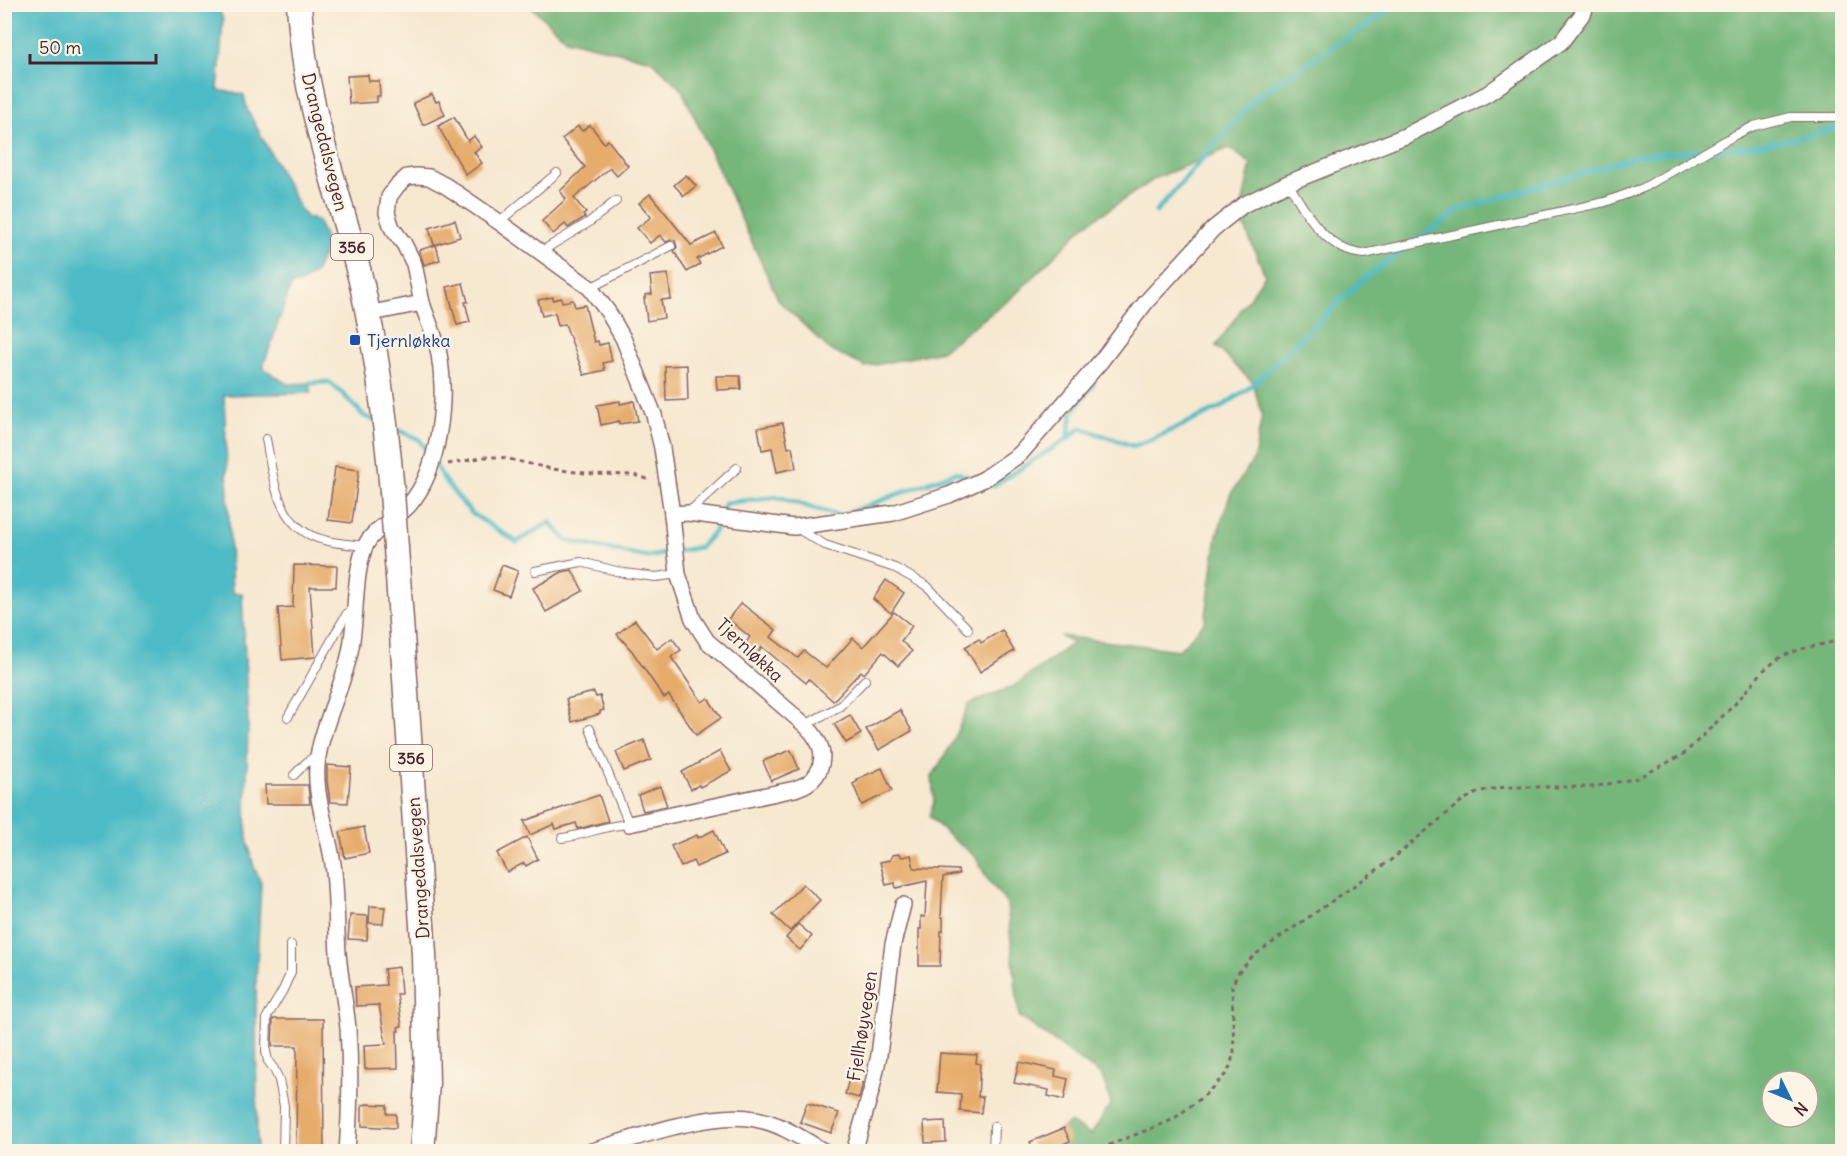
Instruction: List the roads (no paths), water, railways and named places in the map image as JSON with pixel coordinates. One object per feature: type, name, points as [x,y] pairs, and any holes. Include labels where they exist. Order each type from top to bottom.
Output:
[{"type":"main road","name":"Drangedalsvegen","points":[[299,4],[311,95],[368,314],[386,422],[424,954],[427,1083],[422,1152]]},
{"type":"street","points":[[680,514],[794,527],[893,513],[950,495],[984,479],[1020,454],[1101,361],[1146,302],[1213,228],[1243,205],[1288,183],[1405,136],[1487,94],[1561,42],[1584,12],[1586,4]]},
{"type":"street","name":"Tjernløkka","points":[[365,546],[375,533],[408,506],[419,491],[431,467],[439,436],[442,395],[439,353],[422,303],[414,264],[404,244],[392,228],[387,213],[389,197],[407,177],[429,177],[499,222],[590,288],[608,312],[623,338],[654,415],[668,484],[680,514],[678,574],[693,619],[707,641],[805,725],[817,740],[822,752],[822,762],[810,783],[795,789],[629,824]]},
{"type":"street","points":[[368,314],[422,303]]},
{"type":"street","points":[[347,1152],[351,1105],[348,1028],[338,954],[334,870],[321,813],[317,779],[318,753],[350,653],[360,564],[365,546]]},
{"type":"street","name":"Fjellhøyvegen","points":[[854,1152],[879,1056],[893,944],[903,905]]},
{"type":"street","points":[[589,1152],[710,1119],[736,1117],[774,1124],[825,1152]]},
{"type":"lane","points":[[1288,183],[1310,219],[1328,239],[1350,251],[1364,254],[1605,202],[1643,188],[1754,126],[1791,117],[1842,117]]},
{"type":"lane","points":[[499,222],[557,173]]},
{"type":"lane","points":[[540,252],[588,223],[616,201]]},
{"type":"lane","points":[[590,288],[671,246]]},
{"type":"lane","points":[[266,439],[278,498],[288,518],[299,528],[324,540],[365,546]]},
{"type":"lane","points":[[680,514],[737,468]]},
{"type":"lane","points":[[794,527],[825,545],[895,568],[927,586],[968,628]]},
{"type":"lane","points":[[536,571],[581,562],[624,573],[656,577],[678,574]]},
{"type":"lane","points":[[288,717],[346,615],[356,603]]},
{"type":"lane","points":[[805,725],[840,706],[865,680]]},
{"type":"lane","points":[[562,838],[605,826],[629,824],[590,729]]},
{"type":"lane","points":[[294,775],[318,753]]},
{"type":"lane","points":[[283,1152],[284,1106],[279,1080],[268,1061],[266,1051],[267,1017],[291,972],[291,945]]},
{"type":"lane","points":[[993,1152],[994,1126]]},
{"type":"water","points":[[5,4],[218,5],[223,20],[218,90],[244,95],[247,109],[302,212],[306,217],[318,221],[325,240],[323,255],[315,273],[301,283],[291,285],[263,367],[287,384],[310,383],[311,393],[224,395],[232,593],[242,593],[248,723],[246,815],[248,843],[261,883],[256,984],[257,1151],[5,1151]]},
{"type":"waterway","points":[[1156,212],[1258,95],[1399,4]]},
{"type":"waterway","points":[[984,483],[993,486],[1081,428],[1133,446],[1220,408],[1249,388],[1363,279],[1459,210],[1641,155],[1743,147],[1793,139],[1842,127]]},
{"type":"waterway","points":[[310,383],[329,382],[364,416],[379,422]]},
{"type":"waterway","points":[[1068,439],[1072,413],[1093,385]]},
{"type":"waterway","points":[[393,428],[419,439],[429,455]]},
{"type":"waterway","points":[[434,463],[447,484],[471,513],[517,542],[550,522],[567,541],[648,557],[700,547],[715,531],[725,503],[778,497],[840,516],[956,472],[975,480]]},
{"type":"place","name":"Tjernløkka","points":[[355,340]]}]
